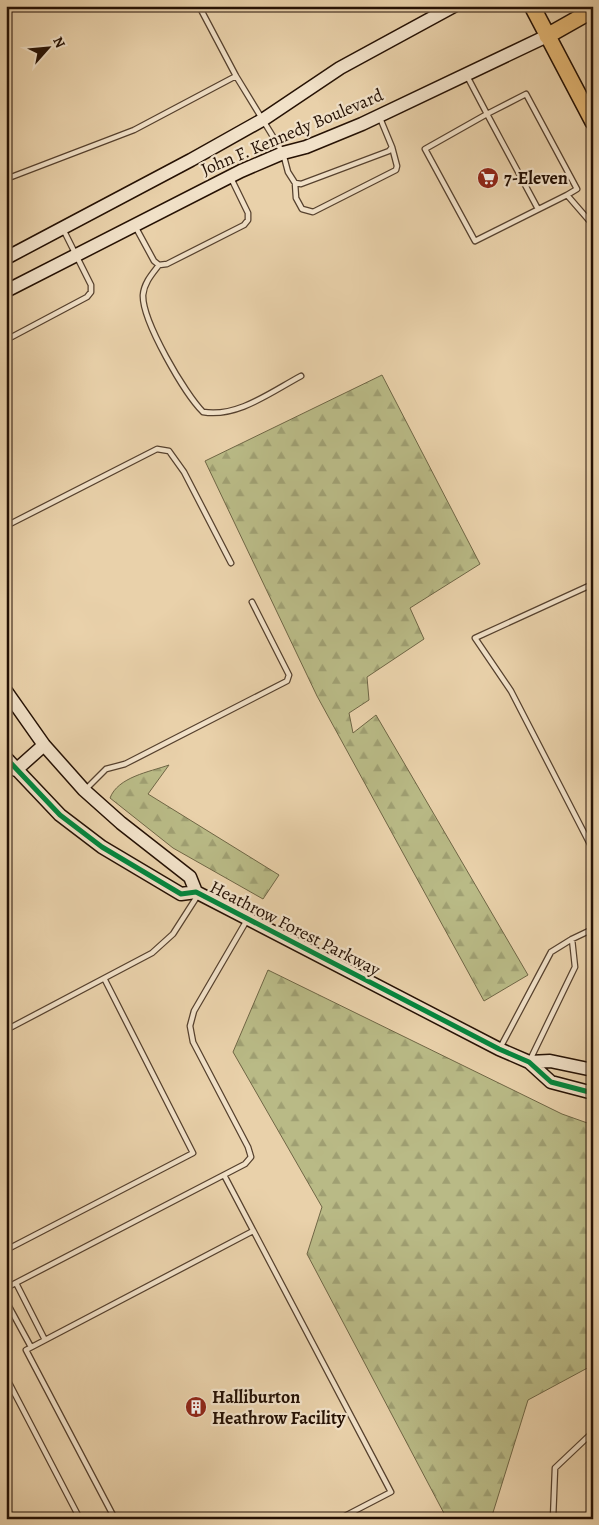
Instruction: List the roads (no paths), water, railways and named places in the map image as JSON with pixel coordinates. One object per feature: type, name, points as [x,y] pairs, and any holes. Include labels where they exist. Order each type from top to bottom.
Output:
[{"type":"main road","name":"John F. Kennedy Boulevard","points":[[6,258],[264,119],[340,68],[454,6]]},
{"type":"main road","points":[[532,6],[593,122]]},
{"type":"main road","name":"John F. Kennedy Boulevard","points":[[6,291],[230,176],[283,153],[306,147],[380,116],[547,36],[593,10]]},
{"type":"main road","name":"Heathrow Forest Parkway","points":[[6,691],[44,745],[84,790],[121,823],[190,877],[197,893]]},
{"type":"main road","points":[[16,770],[44,745]]},
{"type":"main road","name":"Heathrow Forest Parkway","points":[[6,758],[60,815],[102,847],[181,894],[197,893],[247,918],[499,1049],[529,1062],[551,1082],[593,1093]]},
{"type":"main road","name":"Heathrow Forest Parkway","points":[[529,1062],[550,1061],[593,1070]]},
{"type":"lane","points":[[199,6],[236,76],[283,153],[288,172],[295,183],[296,198],[302,208],[313,212],[396,170],[397,166],[392,147],[380,116]]},
{"type":"lane","points":[[466,74],[538,209]]},
{"type":"lane","points":[[6,179],[134,130],[236,76]]},
{"type":"lane","points":[[526,94],[577,189],[475,241],[425,149],[487,114],[526,94]]},
{"type":"lane","points":[[295,183],[301,184],[389,151],[392,147]]},
{"type":"lane","points":[[230,176],[248,214],[248,220],[244,225],[167,264],[159,265],[146,282],[143,295],[144,310],[172,366],[196,406],[203,412],[223,414],[250,403],[300,376]]},
{"type":"lane","points":[[567,195],[593,225]]},
{"type":"lane","points":[[135,224],[154,261],[159,265]]},
{"type":"lane","points":[[6,340],[87,297],[91,292],[91,285],[62,228]]},
{"type":"lane","points":[[6,526],[157,449],[169,451],[184,472],[231,563]]},
{"type":"lane","points":[[593,584],[475,638],[510,691],[593,850]]},
{"type":"lane","points":[[84,790],[106,769],[125,764],[287,681],[289,675],[252,602]]},
{"type":"lane","points":[[6,1030],[105,980],[160,948],[179,927],[197,893]]},
{"type":"lane","points":[[6,1288],[246,1164],[251,1157],[248,1147],[193,1042],[190,1026],[194,1011],[247,918]]},
{"type":"lane","points":[[499,1049],[551,952],[593,929]]},
{"type":"lane","points":[[529,1062],[574,967],[572,939]]},
{"type":"lane","points":[[6,1250],[193,1153],[105,980]]},
{"type":"lane","points":[[224,1175],[391,1492],[339,1519]]},
{"type":"lane","points":[[115,1519],[26,1350],[254,1231]]},
{"type":"lane","points":[[16,1283],[45,1340]]},
{"type":"lane","points":[[6,1301],[31,1347]]},
{"type":"lane","points":[[6,1377],[80,1519]]},
{"type":"lane","points":[[553,1519],[555,1468],[593,1432]]},
{"type":"place","name":"7-Eleven","points":[[488,178]]},
{"type":"place","name":"Halliburton Heathrow Facility","points":[[196,1407]]}]
